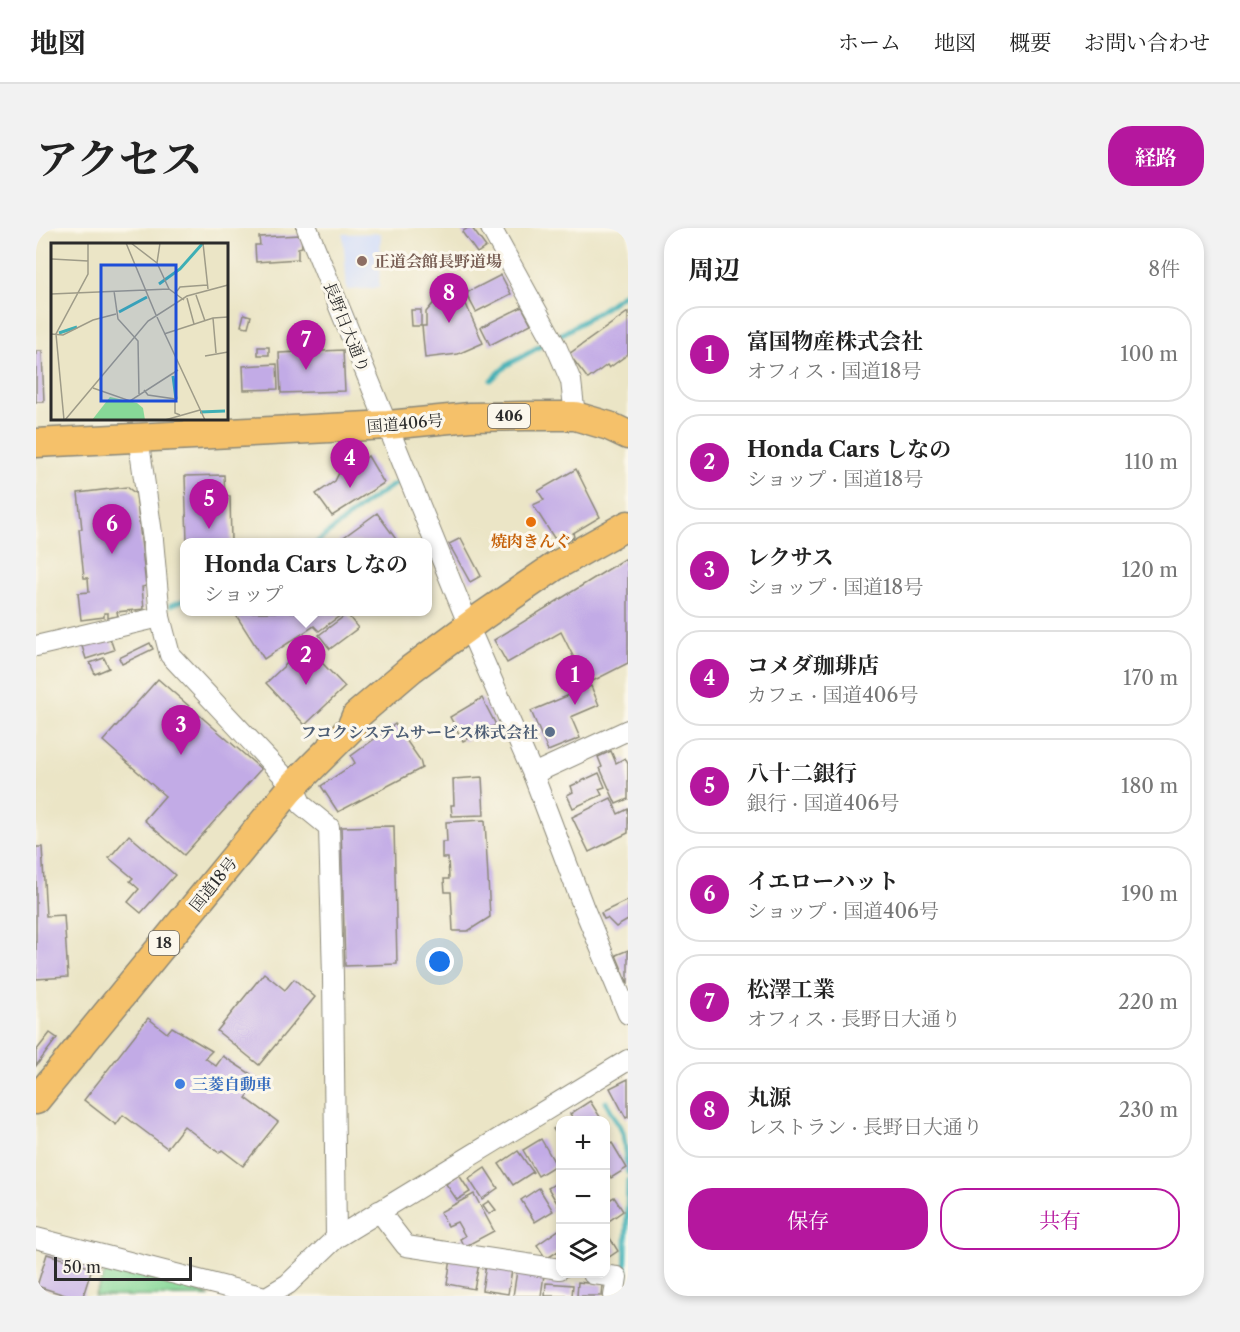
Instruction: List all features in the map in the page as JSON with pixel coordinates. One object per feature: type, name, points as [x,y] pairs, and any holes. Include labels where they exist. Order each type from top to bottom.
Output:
[{"type":"highway","name":"国道406号","points":[[36,443],[388,425],[470,417],[575,416],[609,426],[628,435]]},
{"type":"highway","name":"国道18号","points":[[36,1100],[293,786],[351,728],[365,725],[472,633],[556,565],[628,525]]},
{"type":"highway","name":"国道18号","points":[[472,633],[628,542]]},
{"type":"street","name":"長野日大通り","points":[[307,228],[472,633],[534,774],[583,906],[628,1014]]},
{"type":"street","points":[[491,228],[553,341],[571,381],[575,416]]},
{"type":"street","points":[[138,437],[153,540],[160,617],[170,655],[293,786],[302,805],[329,827],[336,1238]]},
{"type":"street","points":[[36,646],[160,617]]},
{"type":"street","points":[[534,774],[628,729]]},
{"type":"street","points":[[268,1296],[288,1284],[336,1238],[628,1060]]},
{"type":"street","points":[[379,1211],[406,1246],[556,1268]]},
{"type":"street","points":[[36,1238],[261,1296]]},
{"type":"street","points":[[610,1276],[616,1277],[614,1296]]},
{"type":"shaded area","name":"正道会館長野道場","points":[[381,233],[379,288],[347,290],[343,234]]},
{"type":"green space","points":[[108,1268],[147,1276],[161,1276],[210,1296],[94,1296]]},
{"type":"building","points":[[472,228],[486,247],[477,253],[462,232]]},
{"type":"building","points":[[301,235],[302,247],[298,248],[298,259],[256,262],[255,245],[260,245],[259,237]]},
{"type":"building","points":[[501,275],[511,294],[476,312],[466,293]]},
{"type":"building","points":[[462,295],[483,343],[458,354],[425,358],[422,326],[426,326],[426,312],[438,298]]},
{"type":"building","points":[[522,307],[531,324],[490,345],[481,327]]},
{"type":"building","points":[[411,310],[421,310],[421,326],[412,326]]},
{"type":"building","points":[[628,312],[628,354],[609,368],[607,365],[588,379],[569,354]]},
{"type":"building","points":[[244,314],[251,316],[248,327],[241,326]]},
{"type":"building","points":[[258,347],[269,347],[269,355],[258,355]]},
{"type":"building","points":[[343,350],[345,391],[281,393],[279,353]]},
{"type":"building","points":[[36,351],[42,351],[44,402],[36,402]]},
{"type":"building","points":[[277,364],[278,389],[244,390],[243,366]]},
{"type":"building","points":[[368,456],[384,483],[332,516],[316,494],[335,481],[340,471],[353,462],[360,463]]},
{"type":"building","points":[[576,469],[600,517],[573,533],[574,537],[554,538],[533,505],[544,500],[538,491]]},
{"type":"building","points":[[224,475],[225,496],[230,496],[231,538],[187,538],[185,476]]},
{"type":"building","points":[[127,487],[136,494],[146,586],[142,587],[144,609],[117,612],[118,616],[108,618],[108,613],[104,613],[104,617],[81,620],[78,593],[89,592],[88,578],[84,578],[78,493]]},
{"type":"building","points":[[377,513],[395,538],[343,538]]},
{"type":"building","points":[[461,538],[481,576],[470,582],[449,544]]},
{"type":"building","points":[[625,559],[628,568],[628,663],[587,684],[561,632],[507,663],[494,640]]},
{"type":"building","points":[[237,616],[340,616],[319,631],[314,626],[264,659]]},
{"type":"building","points":[[344,616],[349,616],[358,628],[330,649],[319,635]]},
{"type":"building","points":[[109,635],[114,650],[86,659],[81,643]]},
{"type":"building","points":[[150,643],[153,649],[122,664],[119,658]]},
{"type":"building","points":[[308,648],[345,687],[305,725],[266,683],[298,653],[300,655]]},
{"type":"building","points":[[104,658],[109,668],[95,674],[90,663]]},
{"type":"building","points":[[158,679],[261,769],[184,855],[144,820],[165,796],[103,741]]},
{"type":"building","points":[[591,686],[599,705],[571,717],[580,738],[548,751],[531,711]]},
{"type":"building","points":[[482,698],[496,725],[463,741],[450,717]]},
{"type":"building","points":[[395,724],[420,760],[422,768],[338,812],[321,786],[355,763],[351,756]]},
{"type":"building","points":[[611,751],[616,763],[625,758],[628,764],[628,799],[616,804],[600,768],[602,767],[598,757]]},
{"type":"building","points":[[599,773],[605,787],[599,789],[602,795],[573,808],[567,795],[573,792],[571,786]]},
{"type":"building","points":[[482,777],[484,815],[452,816],[453,779]]},
{"type":"building","points":[[611,798],[618,814],[628,809],[628,833],[589,852],[572,817]]},
{"type":"building","points":[[485,820],[490,917],[468,931],[453,931],[451,892],[445,892],[444,879],[449,879],[448,858],[442,858],[442,842],[447,842],[446,822]]},
{"type":"building","points":[[394,826],[397,964],[345,966],[341,827]]},
{"type":"building","points":[[129,835],[175,875],[141,913],[128,902],[139,889],[130,881],[133,878],[109,858]]},
{"type":"building","points":[[36,847],[42,847],[46,916],[64,915],[68,977],[36,979]]},
{"type":"building","points":[[628,900],[628,920],[616,927],[607,918],[604,919],[601,913]]},
{"type":"building","points":[[628,950],[628,984],[616,955]]},
{"type":"building","points":[[264,973],[285,990],[294,979],[315,997],[259,1065],[217,1031]]},
{"type":"building","points":[[148,1018],[167,1033],[172,1027],[212,1051],[205,1058],[216,1066],[223,1056],[260,1080],[246,1098],[278,1122],[243,1166],[222,1150],[219,1153],[184,1126],[167,1148],[123,1115],[116,1125],[84,1100]]},
{"type":"building","points":[[50,1033],[57,1038],[36,1066],[36,1051]]},
{"type":"building","points":[[628,1079],[628,1117],[626,1118],[610,1088]]},
{"type":"building","points":[[590,1101],[599,1116],[572,1116],[570,1114]]},
{"type":"building","points":[[541,1139],[556,1165],[538,1176],[523,1150]]},
{"type":"building","points":[[612,1143],[627,1168],[611,1178],[610,1176],[610,1144]]},
{"type":"building","points":[[518,1151],[533,1172],[513,1185],[499,1164]]},
{"type":"building","points":[[485,1168],[498,1188],[482,1199],[469,1179]]},
{"type":"building","points":[[459,1175],[470,1192],[457,1200],[446,1184]]},
{"type":"building","points":[[556,1183],[556,1201],[548,1188]]},
{"type":"building","points":[[539,1188],[553,1211],[535,1222],[521,1200]]},
{"type":"building","points":[[474,1194],[494,1231],[464,1247],[460,1239],[465,1236],[457,1222],[448,1226],[440,1212]]},
{"type":"building","points":[[614,1197],[623,1211],[610,1220],[610,1200]]},
{"type":"building","points":[[489,1201],[496,1210],[489,1214],[483,1205]]},
{"type":"building","points":[[556,1232],[556,1253],[546,1259],[537,1245]]},
{"type":"building","points":[[610,1238],[618,1251],[610,1256]]},
{"type":"building","points":[[47,1254],[92,1268],[83,1296],[68,1296],[37,1286]]},
{"type":"building","points":[[451,1259],[479,1264],[474,1289],[447,1284]]},
{"type":"building","points":[[486,1265],[512,1270],[508,1294],[482,1290]]},
{"type":"building","points":[[517,1271],[544,1275],[541,1296],[513,1296]]},
{"type":"building","points":[[578,1282],[603,1285],[602,1296],[577,1296]]},
{"type":"building","points":[[546,1283],[573,1285],[572,1296],[545,1296]]},
{"type":"waterway","points":[[557,337],[628,291]]},
{"type":"waterway","points":[[491,380],[507,365],[549,341]]},
{"type":"waterway","points":[[322,538],[366,503],[398,482]]},
{"type":"waterway","points":[[171,605],[180,602]]},
{"type":"waterway","points":[[606,1102],[623,1133],[628,1173]]},
{"type":"waterway","points":[[625,1278],[628,1180]]},
{"type":"place","name":"正道会館長野道場","points":[[362,261]]},
{"type":"place","name":"丸源","points":[[449,323]]},
{"type":"place","name":"松澤工業","points":[[306,370]]},
{"type":"place","name":"コメダ珈琲店","points":[[350,488]]},
{"type":"place","name":"焼肉きんぐ","points":[[531,522]]},
{"type":"place","name":"八十二銀行","points":[[209,529]]},
{"type":"place","name":"イエローハット","points":[[112,554]]},
{"type":"place","name":"Honda Cars しなの","points":[[306,685]]},
{"type":"place","name":"富国物産株式会社","points":[[575,705]]},
{"type":"place","name":"フコクシステムサービス株式会社","points":[[550,732]]},
{"type":"place","name":"レクサス","points":[[181,755]]},
{"type":"place","name":"三菱自動車","points":[[180,1084]]}]
